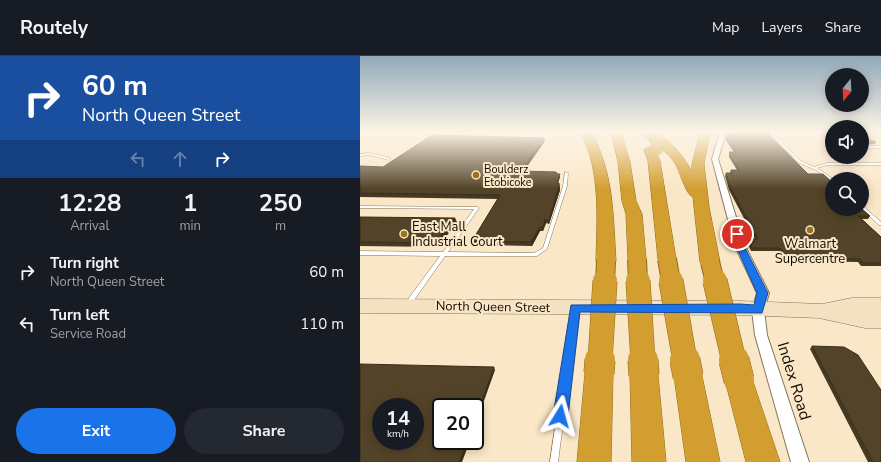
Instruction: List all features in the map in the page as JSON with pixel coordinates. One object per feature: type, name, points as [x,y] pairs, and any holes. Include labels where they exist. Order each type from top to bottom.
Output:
[{"type":"highway","points":[[594,462],[606,261],[602,181],[595,151]]},
{"type":"highway","points":[[621,151],[629,201],[634,214],[649,462]]},
{"type":"highway","points":[[631,151],[636,177],[638,201],[634,214]]},
{"type":"highway","points":[[652,151],[667,259],[703,462]]},
{"type":"highway","points":[[672,151],[679,159],[701,207]]},
{"type":"highway","points":[[701,151],[698,164],[701,207],[710,262],[739,380],[763,462]]},
{"type":"main road","name":"North Queen Street","points":[[819,311],[852,305],[881,305]]},
{"type":"main road","name":"North Queen Street","points":[[360,306],[740,308],[758,310],[819,311],[865,320],[881,320]]},
{"type":"street","name":"Index Road","points":[[717,151],[715,159],[740,246],[763,293],[758,310],[761,334],[800,462]]},
{"type":"lane","points":[[789,151],[800,162],[825,176]]},
{"type":"lane","points":[[360,155],[369,154],[389,159]]},
{"type":"lane","points":[[813,168],[827,164],[881,164]]},
{"type":"lane","points":[[360,252],[535,255],[545,250],[565,186],[566,173]]},
{"type":"lane","points":[[360,207],[477,208],[406,307]]},
{"type":"lane","points":[[869,213],[881,224]]},
{"type":"lane","points":[[554,462],[575,308]]},
{"type":"building","points":[[408,151],[535,151],[521,171],[556,172],[557,174],[560,174],[557,183],[559,183],[559,187],[549,220],[545,219],[543,227],[540,227],[531,242],[472,241],[500,195],[360,193],[360,166],[383,167]]},
{"type":"building","name":"Walmart Supercentre","points":[[785,151],[808,174],[823,174],[825,176],[825,216],[858,216],[881,237],[881,263],[863,263],[860,259],[786,258],[780,248],[752,248],[748,239],[758,239],[730,187],[726,173],[733,173],[731,170],[739,170],[729,152]]},
{"type":"building","name":"East Mall Industrial Court","points":[[360,217],[455,218],[435,243],[360,242]]},
{"type":"building","points":[[812,346],[844,347],[858,355],[881,390],[881,462],[873,462]]},
{"type":"building","points":[[360,364],[494,367],[482,398],[432,398],[432,450],[464,450],[459,462],[360,462]]},
{"type":"place","name":"Boulderz Etobicoke","points":[[476,175]]},
{"type":"place","name":"Walmart Supercentre","points":[[810,230]]},
{"type":"place","name":"East Mall Industrial Court","points":[[404,234]]},
{"type":"route","points":[[560,416],[575,308],[740,308],[758,310],[763,293],[757,278],[740,246],[737,234]]}]
